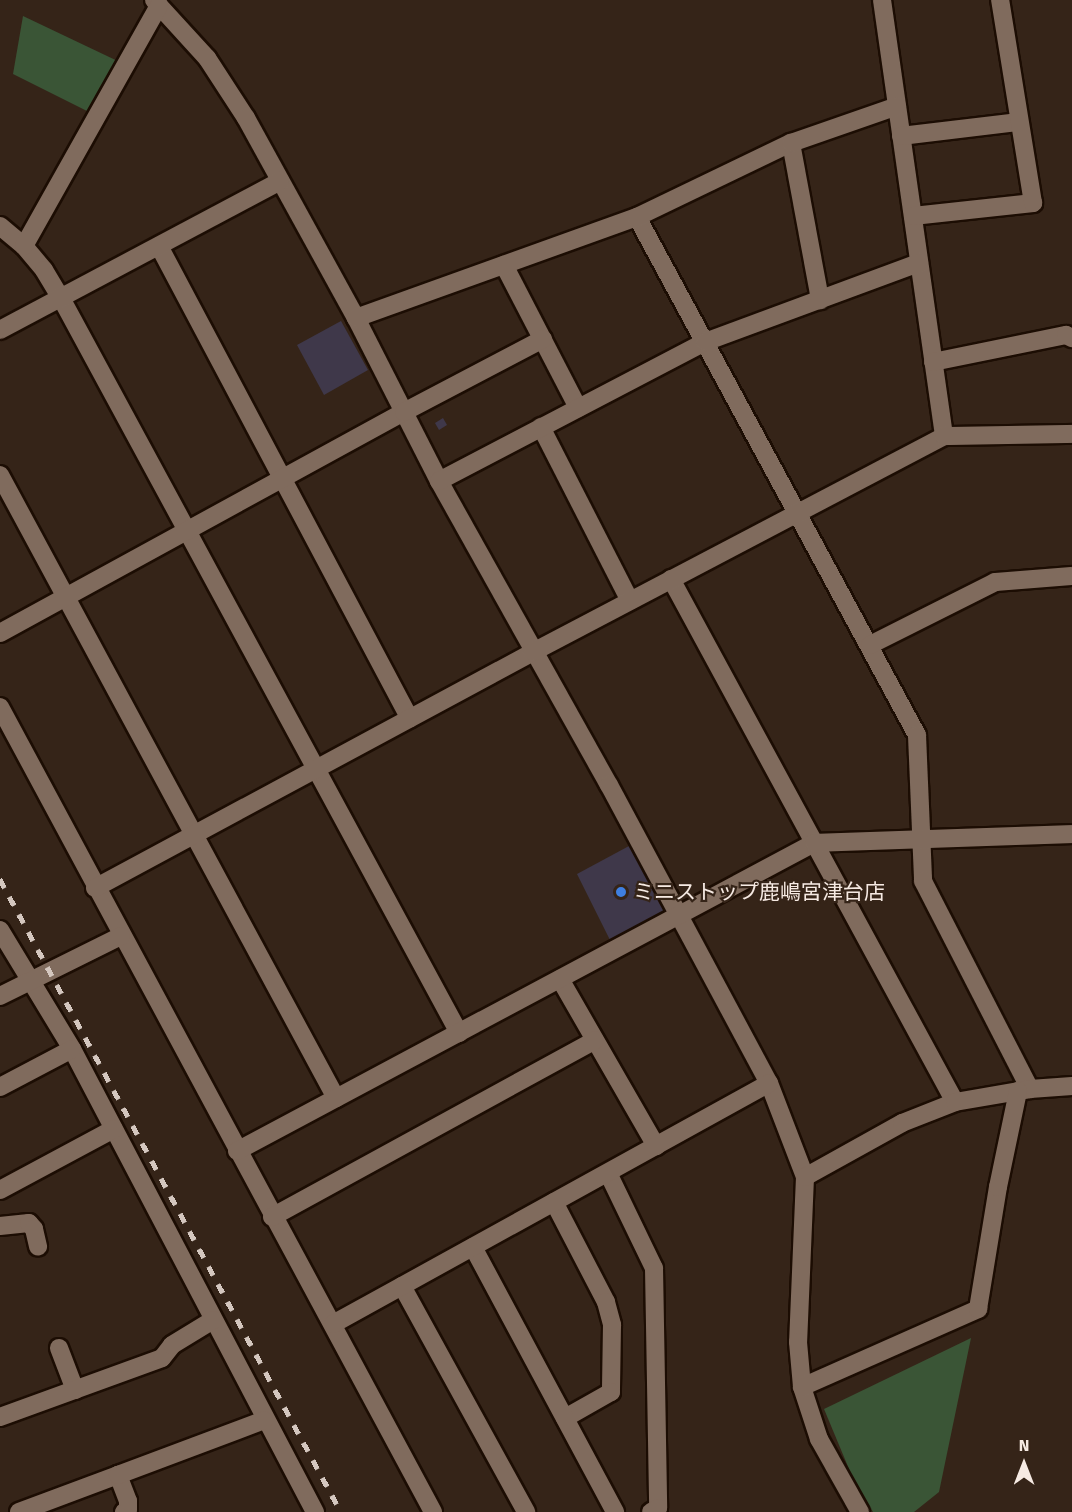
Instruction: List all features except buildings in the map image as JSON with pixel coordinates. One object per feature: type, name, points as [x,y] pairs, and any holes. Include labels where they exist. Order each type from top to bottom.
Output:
[{"type":"street","points":[[882,0],[944,436]]},
{"type":"street","points":[[912,216],[1033,203],[1000,0]]},
{"type":"street","points":[[24,246],[157,3],[207,58],[246,118],[356,318],[439,481],[769,1083],[806,1177],[798,1342],[802,1387],[819,1439],[860,1512]]},
{"type":"street","points":[[356,318],[637,217],[791,143],[897,106]]},
{"type":"street","points":[[901,136],[1019,122]]},
{"type":"street","points":[[791,143],[820,300]]},
{"type":"street","points":[[0,330],[280,181]]},
{"type":"street","points":[[637,217],[917,735],[923,881],[1024,1090],[998,1187],[978,1309],[802,1387]]},
{"type":"street","points":[[0,226],[24,246],[44,270],[61,298],[459,1033]]},
{"type":"street","points":[[159,246],[410,718]]},
{"type":"street","points":[[439,481],[705,342],[919,263]]},
{"type":"street","points":[[504,265],[578,408]]},
{"type":"street","points":[[933,362],[1066,335],[1072,338]]},
{"type":"street","points":[[0,633],[282,478],[543,339]]},
{"type":"street","points":[[541,427],[630,601]]},
{"type":"street","points":[[95,888],[533,652],[944,436],[1072,435]]},
{"type":"street","points":[[0,475],[192,835],[336,1098]]},
{"type":"street","points":[[870,645],[995,582],[1072,576]]},
{"type":"street","points":[[671,579],[955,1102]]},
{"type":"street","points":[[0,707],[95,888],[433,1512]]},
{"type":"street","points":[[237,1151],[814,843],[1072,834]]},
{"type":"street","points":[[0,930],[72,1049],[264,1420],[315,1512]]},
{"type":"street","points":[[0,996],[121,936]]},
{"type":"street","points":[[560,979],[656,1146]]},
{"type":"street","points":[[272,1217],[595,1040]]},
{"type":"street","points":[[0,1088],[72,1049]]},
{"type":"street","points":[[333,1324],[769,1083]]},
{"type":"street","points":[[806,1177],[902,1123],[955,1102],[1024,1090],[1072,1086]]},
{"type":"street","points":[[0,1190],[114,1129]]},
{"type":"street","points":[[608,1173],[654,1268],[658,1508],[651,1512]]},
{"type":"street","points":[[554,1202],[606,1302],[612,1325],[611,1392],[565,1418]]},
{"type":"street","points":[[0,1226],[29,1223],[34,1229],[38,1247]]},
{"type":"street","points":[[473,1247],[615,1512]]},
{"type":"street","points":[[402,1286],[526,1512]]},
{"type":"street","points":[[0,1417],[162,1358],[172,1345],[213,1320]]},
{"type":"street","points":[[59,1348],[75,1390]]},
{"type":"street","points":[[19,1512],[264,1420]]},
{"type":"street","points":[[118,1475],[128,1502],[129,1510],[124,1512]]},
{"type":"green space","points":[[23,16],[126,65],[97,116],[13,74]]},
{"type":"green space","points":[[971,1338],[939,1492],[914,1512],[873,1512],[854,1481],[824,1409]]},
{"type":"railway","points":[[0,879],[341,1512]]},
{"type":"place","name":"ミニストップ鹿嶋宮津台店","points":[[621,892]]}]
